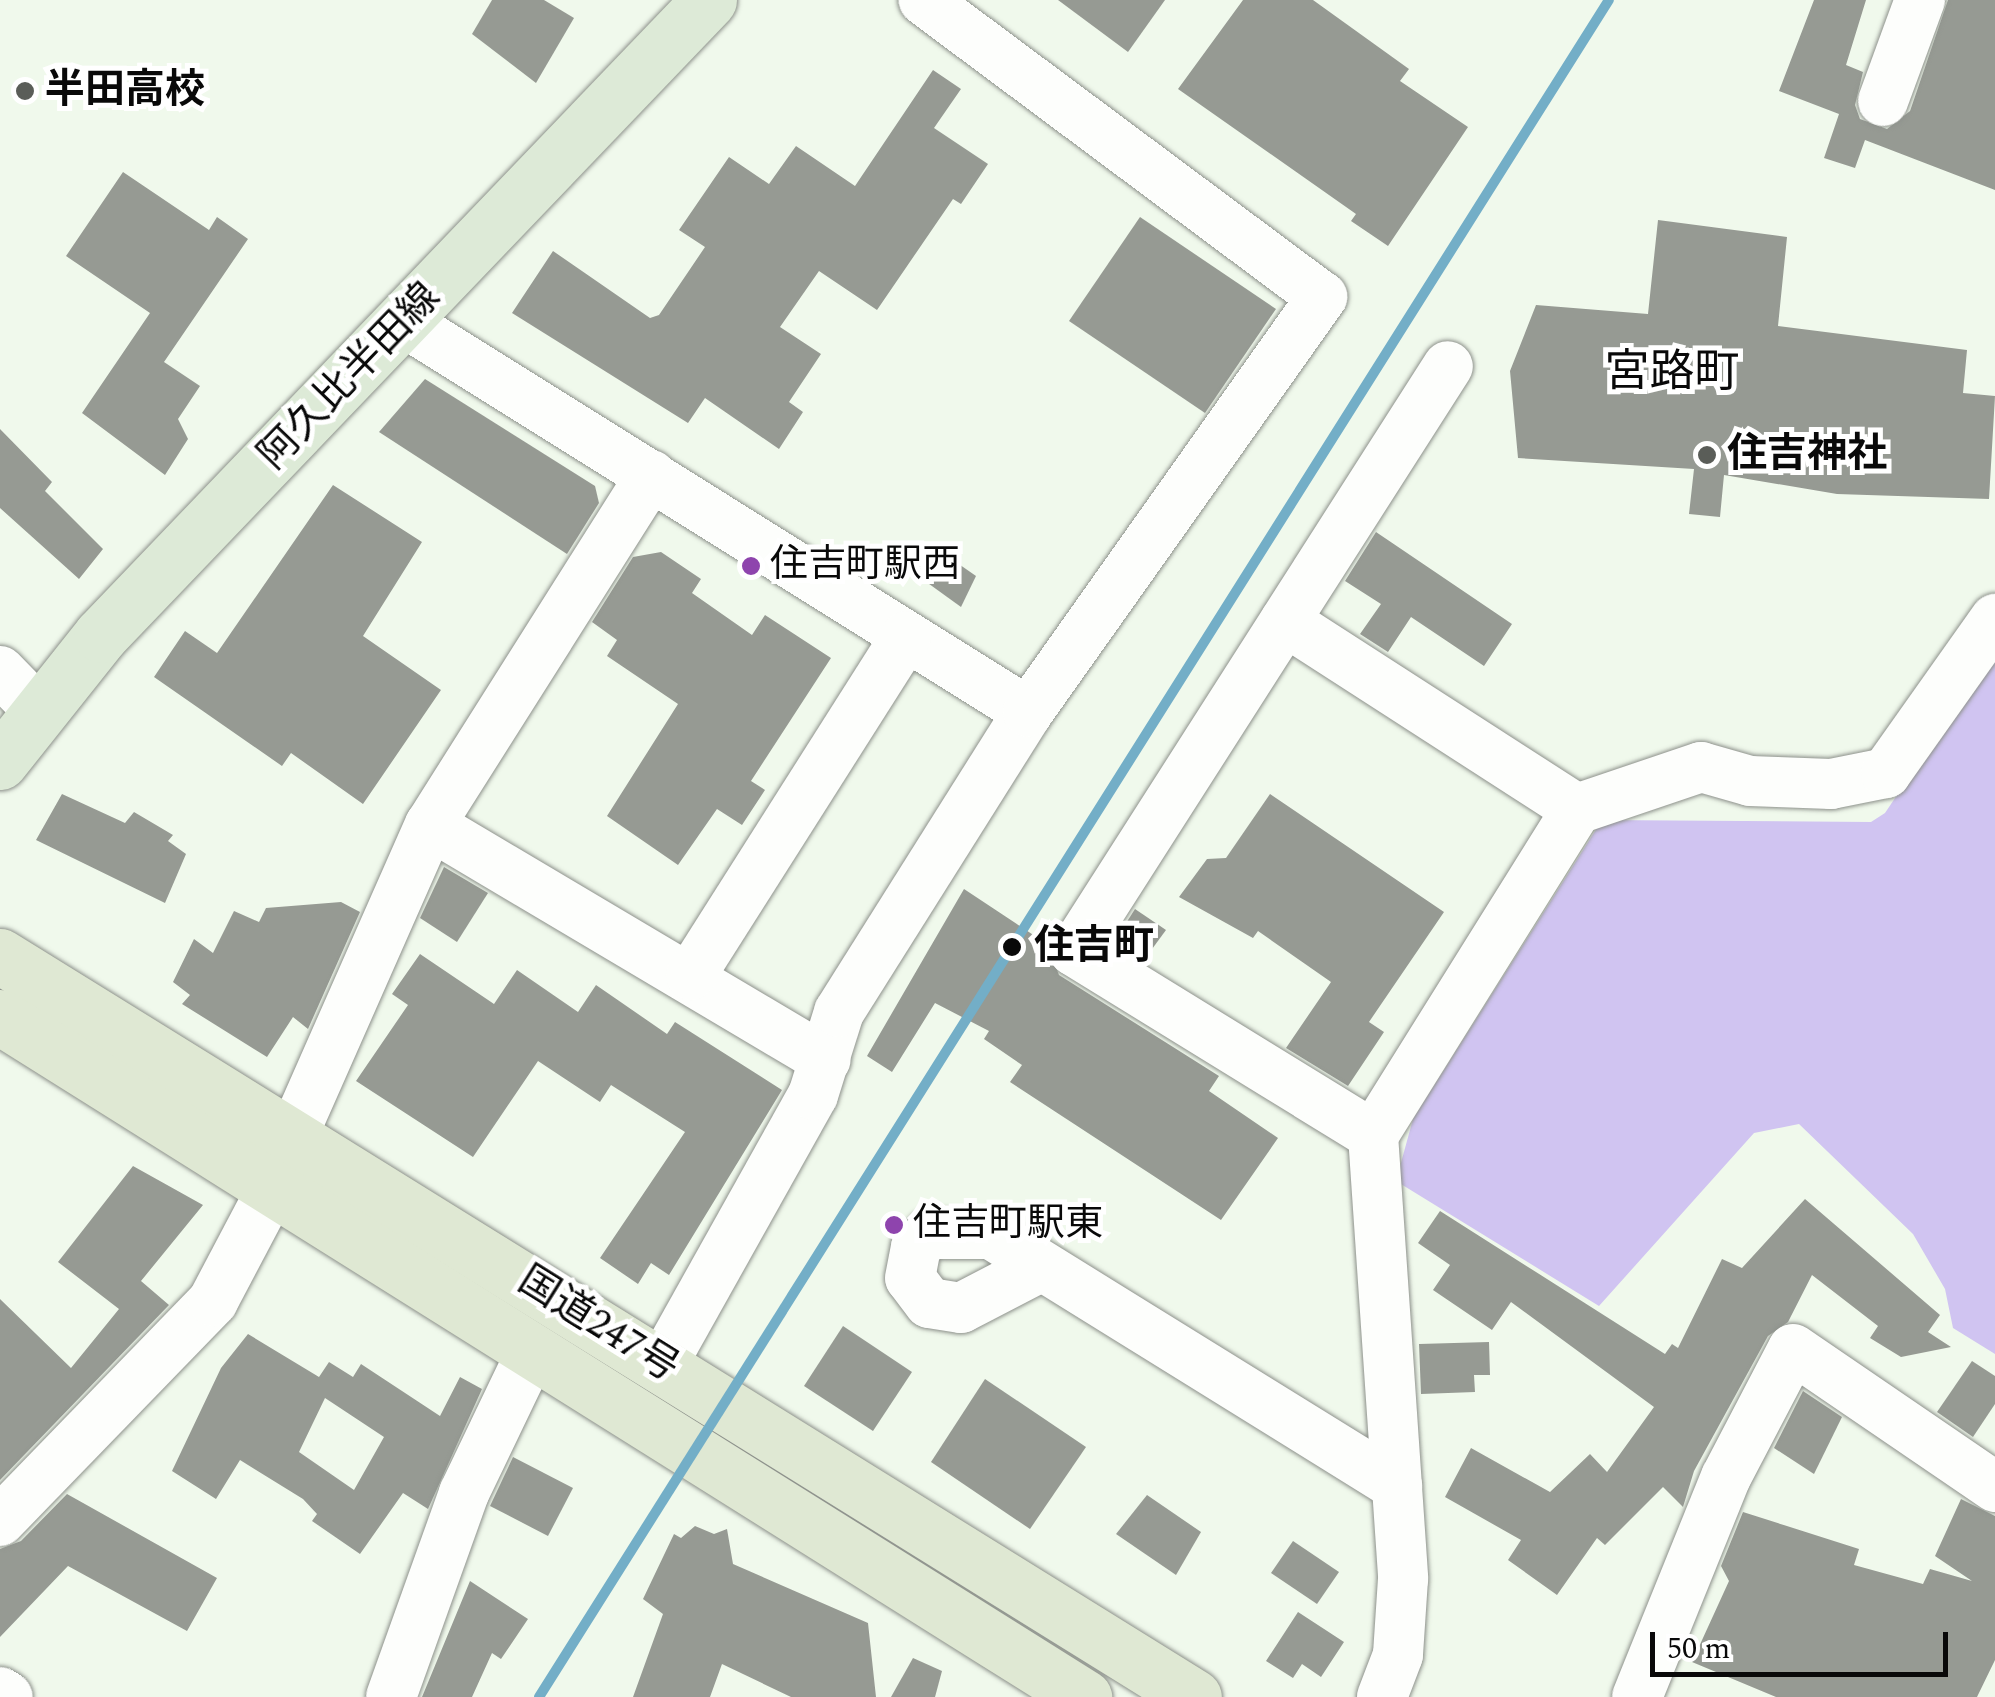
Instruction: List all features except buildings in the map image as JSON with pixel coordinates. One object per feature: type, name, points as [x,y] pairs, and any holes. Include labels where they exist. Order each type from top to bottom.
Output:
[{"type":"highway","name":"国道247号","points":[[0,956],[1194,1697]]},
{"type":"highway","name":"国道247号","points":[[0,1017],[271,1191],[1084,1697]]},
{"type":"main road","name":"阿久比半田線","points":[[0,762],[38,710],[709,0]]},
{"type":"street","points":[[662,1365],[813,1095],[839,1012],[1028,712],[1322,297],[924,0]]},
{"type":"street","points":[[1882,101],[1920,0]]},
{"type":"street","points":[[404,322],[1028,712]]},
{"type":"street","points":[[1372,1135],[1074,951],[1448,366]]},
{"type":"street","points":[[292,1134],[430,825],[651,476]]},
{"type":"street","points":[[1382,1697],[1398,1656],[1397,1486],[1372,1135],[1577,810],[1701,767],[1750,781],[1846,784],[1886,773],[1995,619]]},
{"type":"street","points":[[1285,622],[1577,810]]},
{"type":"street","points":[[691,975],[906,636]]},
{"type":"street","points":[[0,671],[38,710]]},
{"type":"street","points":[[430,825],[691,975],[824,1060]]},
{"type":"street","points":[[0,1520],[212,1301],[271,1191]]},
{"type":"street","points":[[1040,1267],[1397,1486]]},
{"type":"street","points":[[1650,1693],[1726,1477],[1793,1349],[1995,1487]]},
{"type":"street","points":[[391,1697],[464,1493],[532,1351]]},
{"type":"street","points":[[0,1692],[8,1697]]},
{"type":"shaded area","points":[[1995,649],[1995,1354],[1953,1328],[1945,1289],[1913,1234],[1799,1124],[1754,1133],[1599,1306],[1396,1181],[1413,1119],[1602,820],[1871,822],[1885,813]]},
{"type":"transit line","points":[[539,1697],[1609,0]]},
{"type":"place","name":"半田高校","points":[[25,91]]},
{"type":"place","name":"住吉神社","points":[[1707,455]]},
{"type":"place","name":"住吉町駅西","points":[[751,566]]},
{"type":"place","name":"住吉町","points":[[1012,947]]},
{"type":"place","name":"住吉町駅東","points":[[894,1225]]},
{"type":"district","name":"宮路町","points":[[1672,373]]}]
